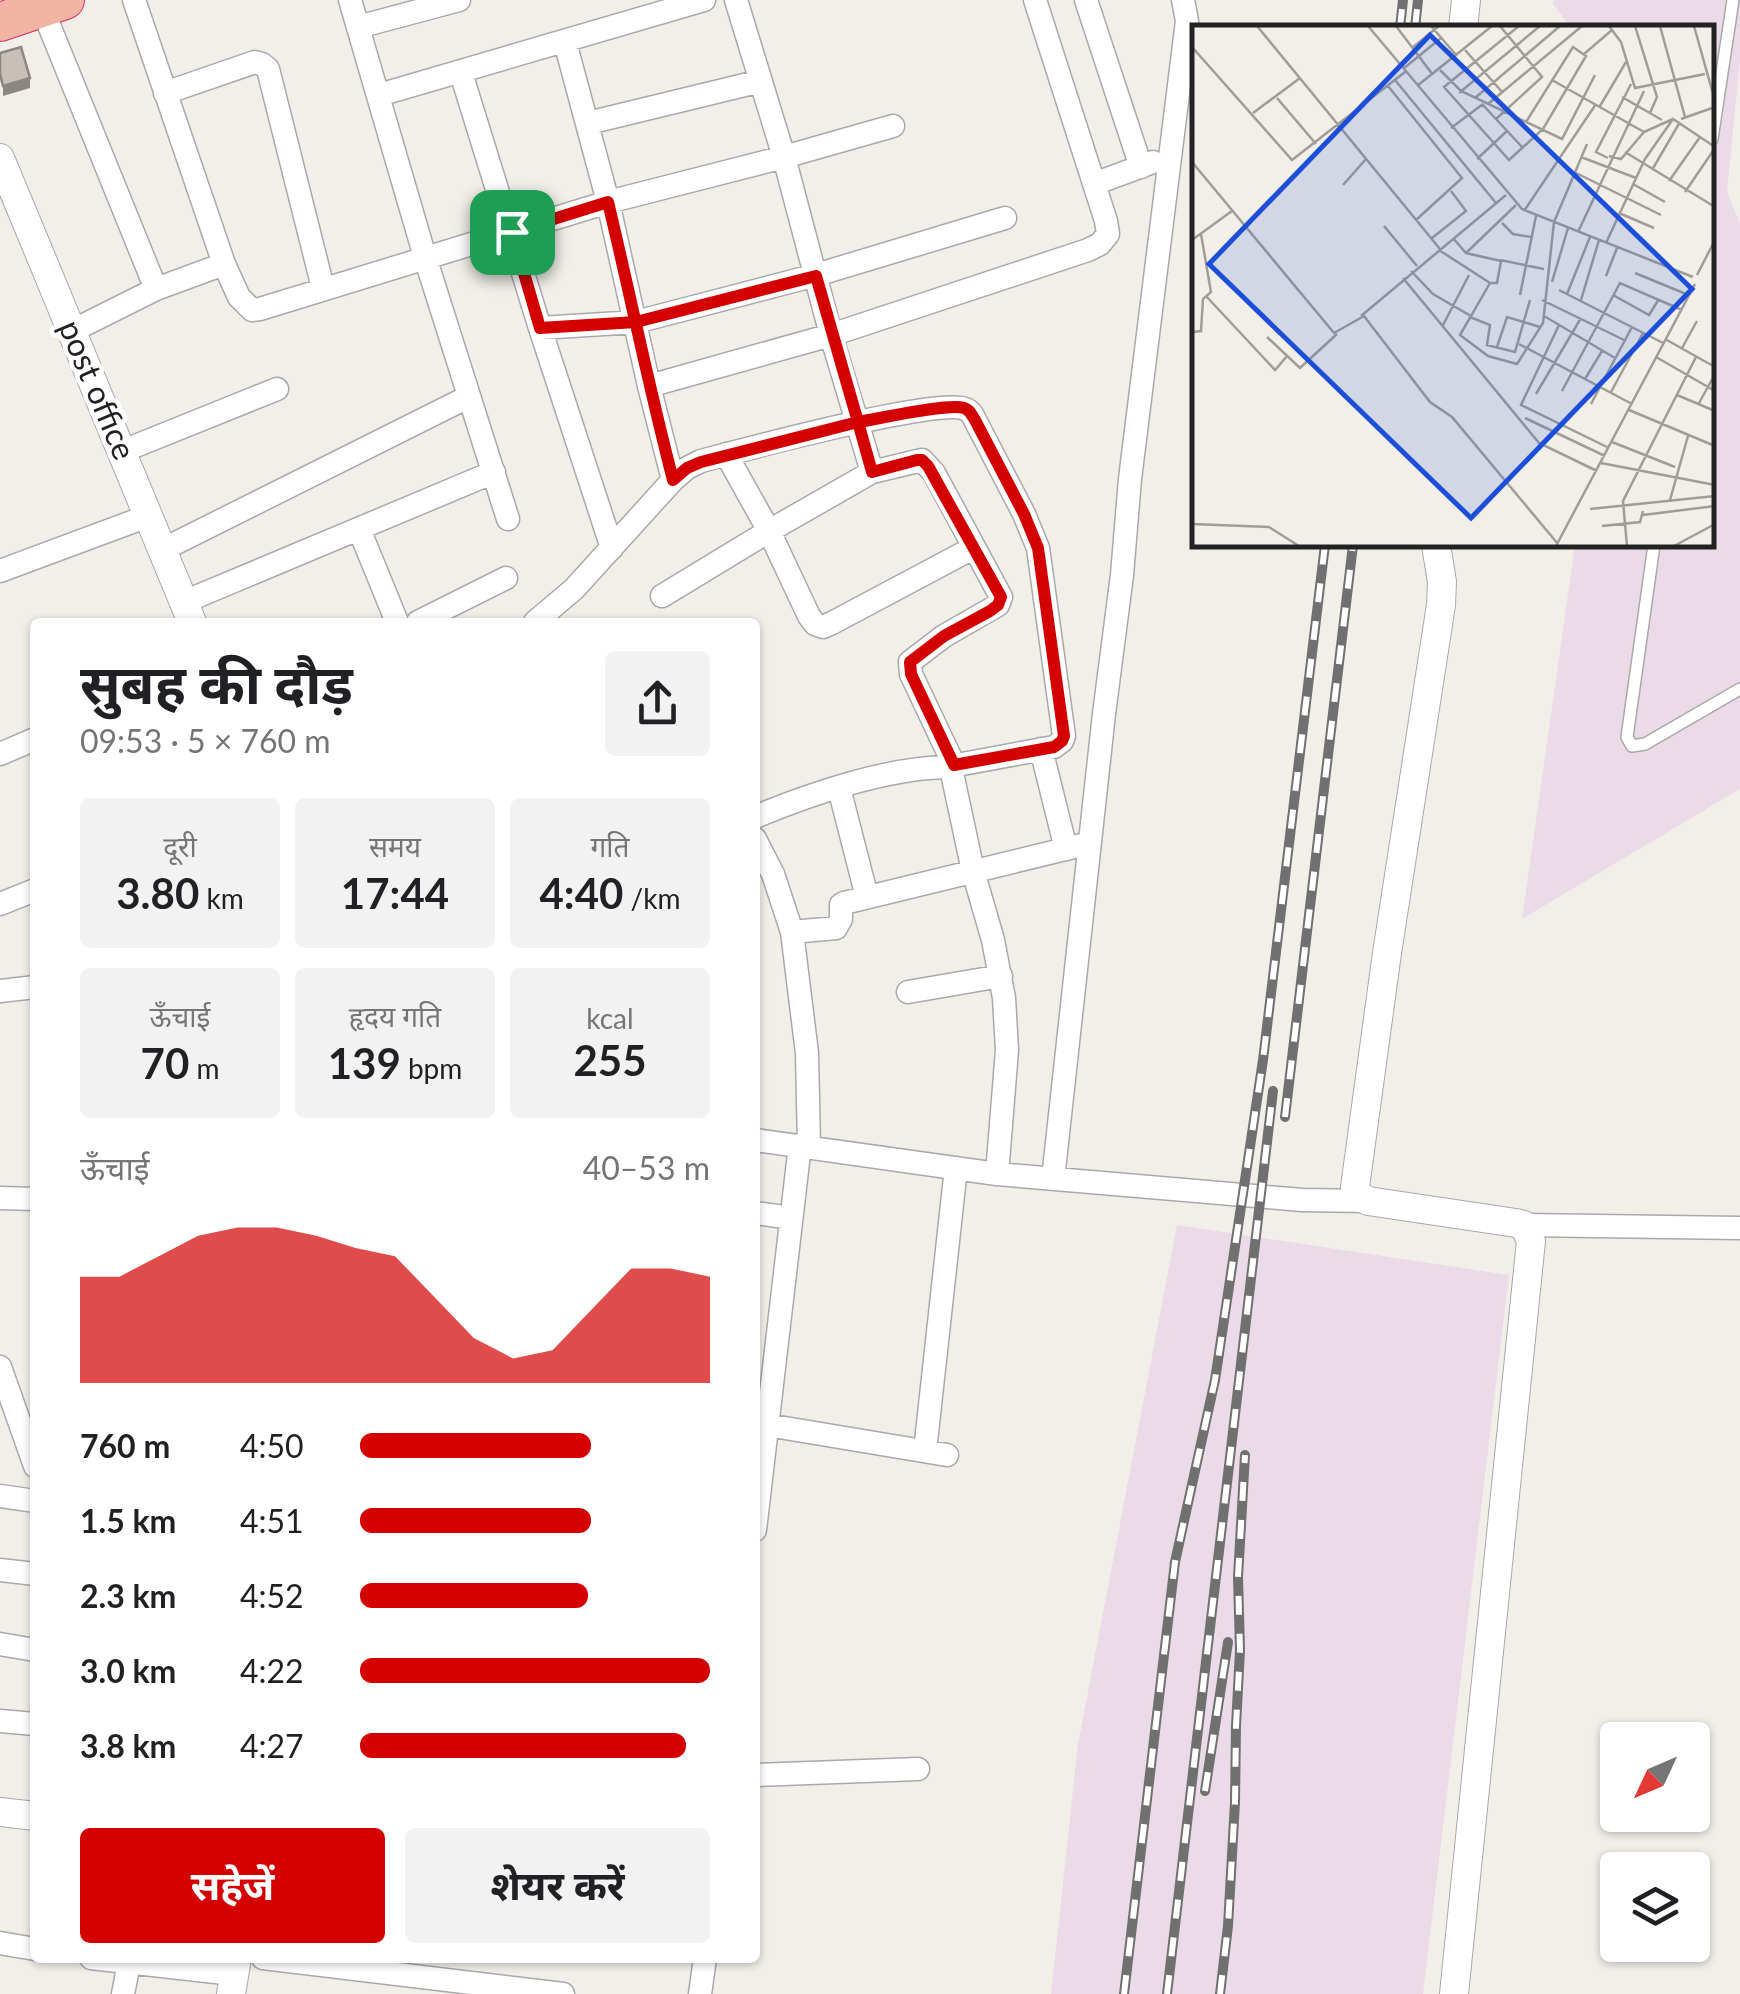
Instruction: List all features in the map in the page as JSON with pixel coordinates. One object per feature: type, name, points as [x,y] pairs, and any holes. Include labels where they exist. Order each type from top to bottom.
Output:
[{"type":"highway","points":[[0,22],[54,4]]},
{"type":"street","points":[[134,0],[224,264],[239,297],[252,310],[608,202],[893,126]]},
{"type":"street","points":[[350,0],[508,520]]},
{"type":"street","points":[[358,28],[459,0]]},
{"type":"street","points":[[378,95],[704,0]]},
{"type":"street","points":[[736,0],[872,472]]},
{"type":"street","points":[[649,386],[831,334],[1100,244],[1108,234],[1035,0]]},
{"type":"street","points":[[1086,0],[1142,166]]},
{"type":"street","points":[[1052,1179],[1132,461],[1187,21],[1183,0]]},
{"type":"street","points":[[1463,25],[1466,0]]},
{"type":"street","points":[[54,4],[156,289]]},
{"type":"street","points":[[565,42],[608,202],[673,480]]},
{"type":"street","points":[[166,93],[254,62],[268,69],[324,288]]},
{"type":"street","points":[[461,72],[612,548]]},
{"type":"street","points":[[588,122],[760,80]]},
{"type":"street","points":[[1094,184],[1170,156]]},
{"type":"street","name":"post office","points":[[0,158],[188,612]]},
{"type":"street","points":[[540,328],[636,322],[816,276],[1005,218]]},
{"type":"street","points":[[72,331],[156,289],[224,264]]},
{"type":"street","points":[[122,451],[277,389]]},
{"type":"street","points":[[162,550],[468,397]]},
{"type":"street","points":[[540,618],[565,598],[687,468],[726,454],[858,422],[926,410],[966,409],[1024,514],[1040,560],[1064,736],[1059,744],[1041,749],[862,780],[760,815]]},
{"type":"street","points":[[726,454],[815,624],[823,627],[973,548]]},
{"type":"street","points":[[662,596],[872,472],[922,460],[934,473],[1001,597],[998,605],[944,636],[910,662],[909,668],[956,781],[973,871],[1001,976],[1006,1050],[997,1174]]},
{"type":"street","points":[[188,612],[359,529],[494,472]]},
{"type":"street","points":[[0,571],[148,516]]},
{"type":"street","points":[[359,529],[396,618]]},
{"type":"street","points":[[1368,1201],[1358,1195],[1355,1187],[1441,605],[1436,548]]},
{"type":"street","points":[[426,618],[506,578]]},
{"type":"street","points":[[0,754],[30,748]]},
{"type":"street","points":[[1041,749],[1066,849]]},
{"type":"street","points":[[839,788],[868,897]]},
{"type":"street","points":[[792,932],[836,928],[841,905],[1090,843]]},
{"type":"street","points":[[760,849],[773,874],[792,932],[807,1053],[804,1146],[765,1346],[767,1425],[760,1486]]},
{"type":"street","points":[[0,904],[30,892]]},
{"type":"street","points":[[908,992],[1001,976]]},
{"type":"street","points":[[0,991],[30,988]]},
{"type":"street","points":[[760,1141],[997,1174],[1302,1200],[1368,1201],[1524,1225],[1740,1228]]},
{"type":"street","points":[[767,1425],[936,1453],[956,1168]]},
{"type":"street","points":[[0,1198],[30,1199]]},
{"type":"street","points":[[760,1214],[791,1218]]},
{"type":"street","points":[[1454,1994],[1531,1241],[1524,1225]]},
{"type":"street","points":[[0,1367],[30,1453]]},
{"type":"street","points":[[0,1496],[30,1501]]},
{"type":"street","points":[[0,1570],[30,1573]]},
{"type":"street","points":[[0,1644],[30,1649]]},
{"type":"street","points":[[0,1721],[30,1724]]},
{"type":"street","points":[[760,1775],[918,1769]]},
{"type":"street","points":[[0,1812],[30,1815]]},
{"type":"street","points":[[0,1943],[30,1948]]},
{"type":"street","points":[[123,1994],[130,1963]]},
{"type":"street","points":[[145,1963],[234,1975]]},
{"type":"street","points":[[359,1963],[563,1994]]},
{"type":"street","points":[[700,1994],[704,1963]]},
{"type":"lane","points":[[1715,118],[1732,0]]},
{"type":"lane","points":[[1654,548],[1627,737],[1632,746],[1645,744],[1740,689]]},
{"type":"shaded area","points":[[1554,0],[1740,0],[1740,59],[1727,192],[1740,223],[1740,789],[1522,919],[1575,548],[1715,548],[1715,25],[1569,25]]},
{"type":"shaded area","points":[[1177,1225],[1509,1275],[1423,1994],[1051,1994],[1078,1744]]},
{"type":"building","points":[[21,47],[30,78],[3,86],[0,53]]},
{"type":"railway","points":[[1400,25],[1403,0]]},
{"type":"railway","points":[[1415,25],[1418,0]]},
{"type":"railway","points":[[1124,1994],[1175,1562],[1215,1380],[1263,1060],[1325,548]]},
{"type":"railway","points":[[1285,1117],[1353,548]]},
{"type":"railway","points":[[1167,1994],[1273,1091]]},
{"type":"railway","points":[[1220,1994],[1235,1802],[1238,1577],[1245,1455]]},
{"type":"railway","points":[[1205,1791],[1228,1642]]},
{"type":"route","points":[[512,232],[540,328],[636,322],[816,276],[858,422],[960,407],[972,414],[1038,548],[1062,741],[1054,747],[954,765],[911,674],[910,662],[944,636],[990,611],[1001,597],[934,473],[922,460],[872,472],[858,422],[726,454],[687,468],[673,480],[649,386],[636,322],[608,202],[512,232]]}]
